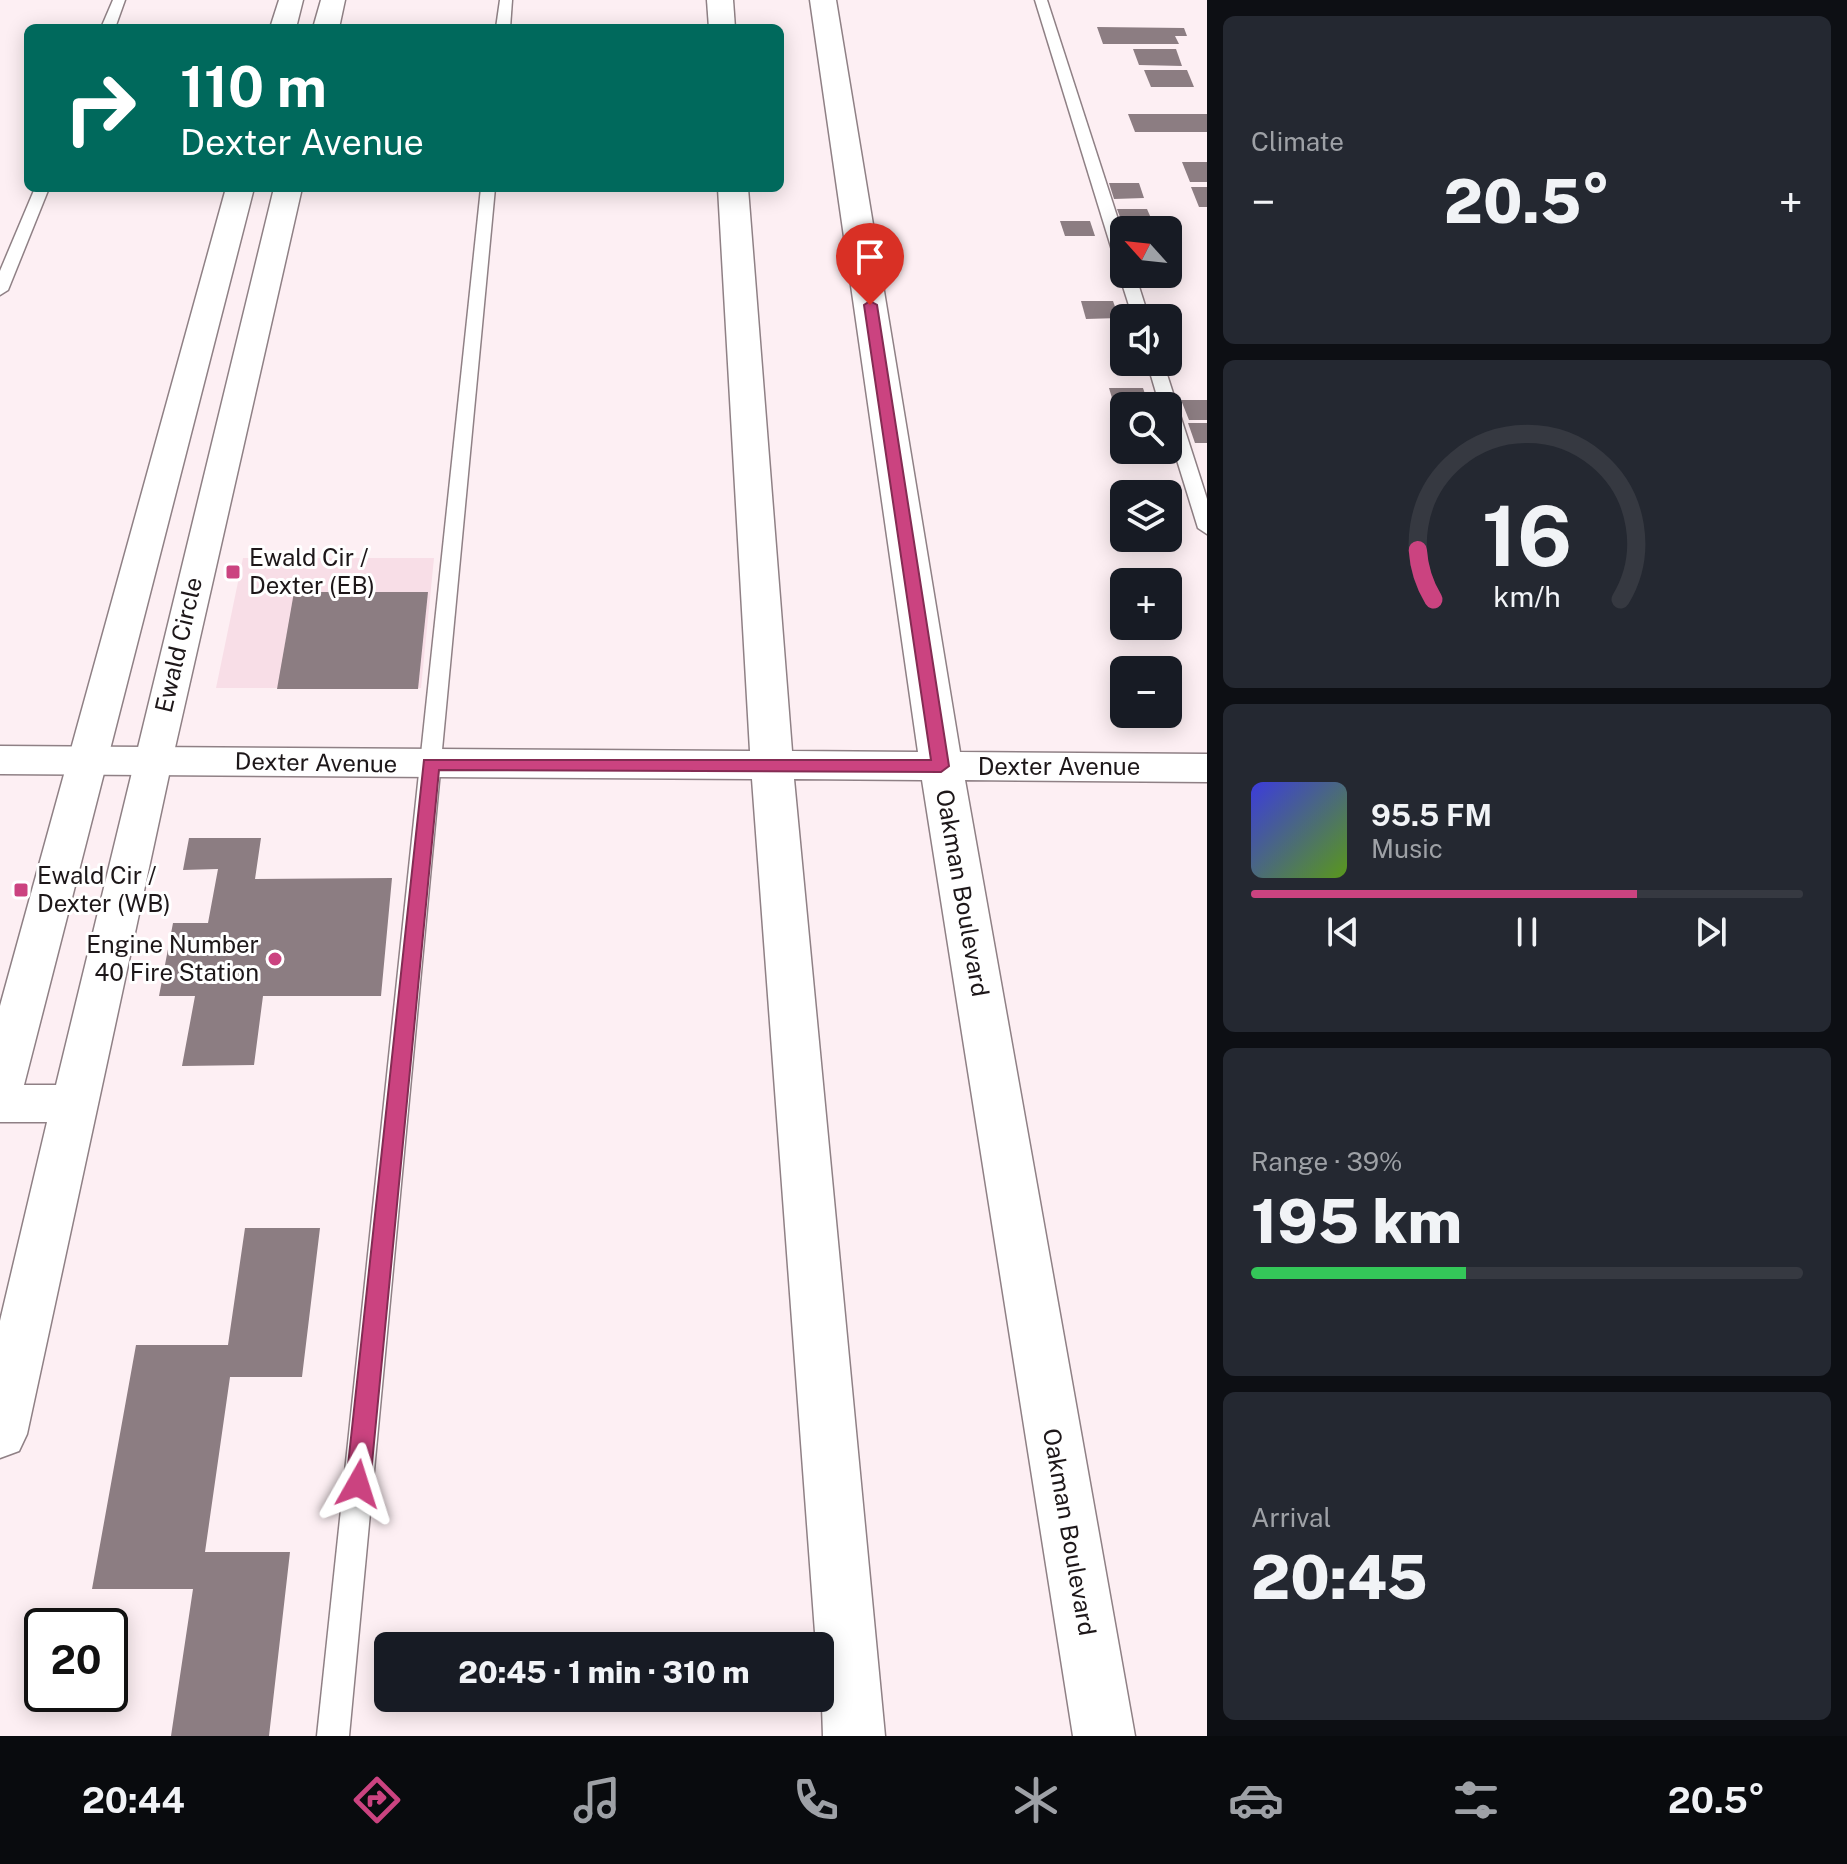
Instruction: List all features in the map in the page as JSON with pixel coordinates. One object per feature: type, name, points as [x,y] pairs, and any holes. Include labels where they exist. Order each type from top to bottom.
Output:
[{"type":"street","points":[[284,24],[291,0]]},
{"type":"street","points":[[327,24],[333,0]]},
{"type":"street","points":[[720,0],[722,24]]},
{"type":"street","name":"Oakman Boulevard","points":[[823,0],[941,766],[1104,1736]]},
{"type":"street","points":[[0,1090],[239,192]]},
{"type":"street","name":"Ewald Circle","points":[[0,1434],[152,761],[287,192]]},
{"type":"street","points":[[733,192],[772,765],[854,1736]]},
{"type":"street","name":"Dexter Avenue","points":[[0,760],[1207,768]]},
{"type":"street","points":[[0,1104],[75,1103]]},
{"type":"lane","points":[[110,24],[119,0]]},
{"type":"lane","points":[[503,24],[506,0]]},
{"type":"lane","points":[[1041,0],[1110,219]]},
{"type":"lane","points":[[0,290],[40,192]]},
{"type":"lane","points":[[333,1736],[488,192]]},
{"type":"lane","points":[[1159,376],[1207,528]]},
{"type":"shaded area","points":[[243,558],[434,558],[421,688],[216,688]]},
{"type":"building","points":[[1097,27],[1184,28],[1187,36],[1175,36],[1179,44],[1103,44]]},
{"type":"building","points":[[1133,49],[1176,49],[1182,66],[1139,65]]},
{"type":"building","points":[[1144,70],[1187,70],[1194,87],[1151,87]]},
{"type":"building","points":[[1128,114],[1207,114],[1207,132],[1135,132]]},
{"type":"building","points":[[1182,162],[1207,162],[1207,182],[1190,182]]},
{"type":"building","points":[[1109,183],[1139,183],[1144,198],[1114,199]]},
{"type":"building","points":[[1191,187],[1207,187],[1207,207],[1199,207]]},
{"type":"building","points":[[1117,209],[1147,209],[1150,216],[1120,216]]},
{"type":"building","points":[[1060,221],[1090,221],[1095,236],[1065,236]]},
{"type":"building","points":[[1081,301],[1113,301],[1114,304],[1110,304],[1110,318],[1086,319]]},
{"type":"building","points":[[1109,388],[1143,388],[1144,392],[1110,392]]},
{"type":"building","points":[[1182,400],[1207,400],[1207,420],[1189,420]]},
{"type":"building","points":[[1188,423],[1207,423],[1207,443],[1195,443]]},
{"type":"building","points":[[294,592],[428,592],[418,689],[277,689]]},
{"type":"building","name":"Engine Number 40 Fire Station","points":[[189,838],[261,838],[255,879],[392,878],[381,996],[263,996],[254,1065],[182,1066],[195,996],[159,996],[173,923],[208,923],[218,869],[183,870]]},
{"type":"building","points":[[245,1228],[320,1228],[302,1377],[230,1377],[205,1552],[290,1552],[269,1736],[171,1736],[193,1589],[92,1589],[136,1345],[228,1345]]},
{"type":"place","name":"Ewald Cir / Dexter (EB)","points":[[233,572]]},
{"type":"place","name":"Ewald Cir / Dexter (WB)","points":[[21,890]]},
{"type":"place","name":"Engine Number 40 Fire Station","points":[[275,959]]},
{"type":"route","points":[[358,1484],[431,764],[941,766],[870,305]]}]
